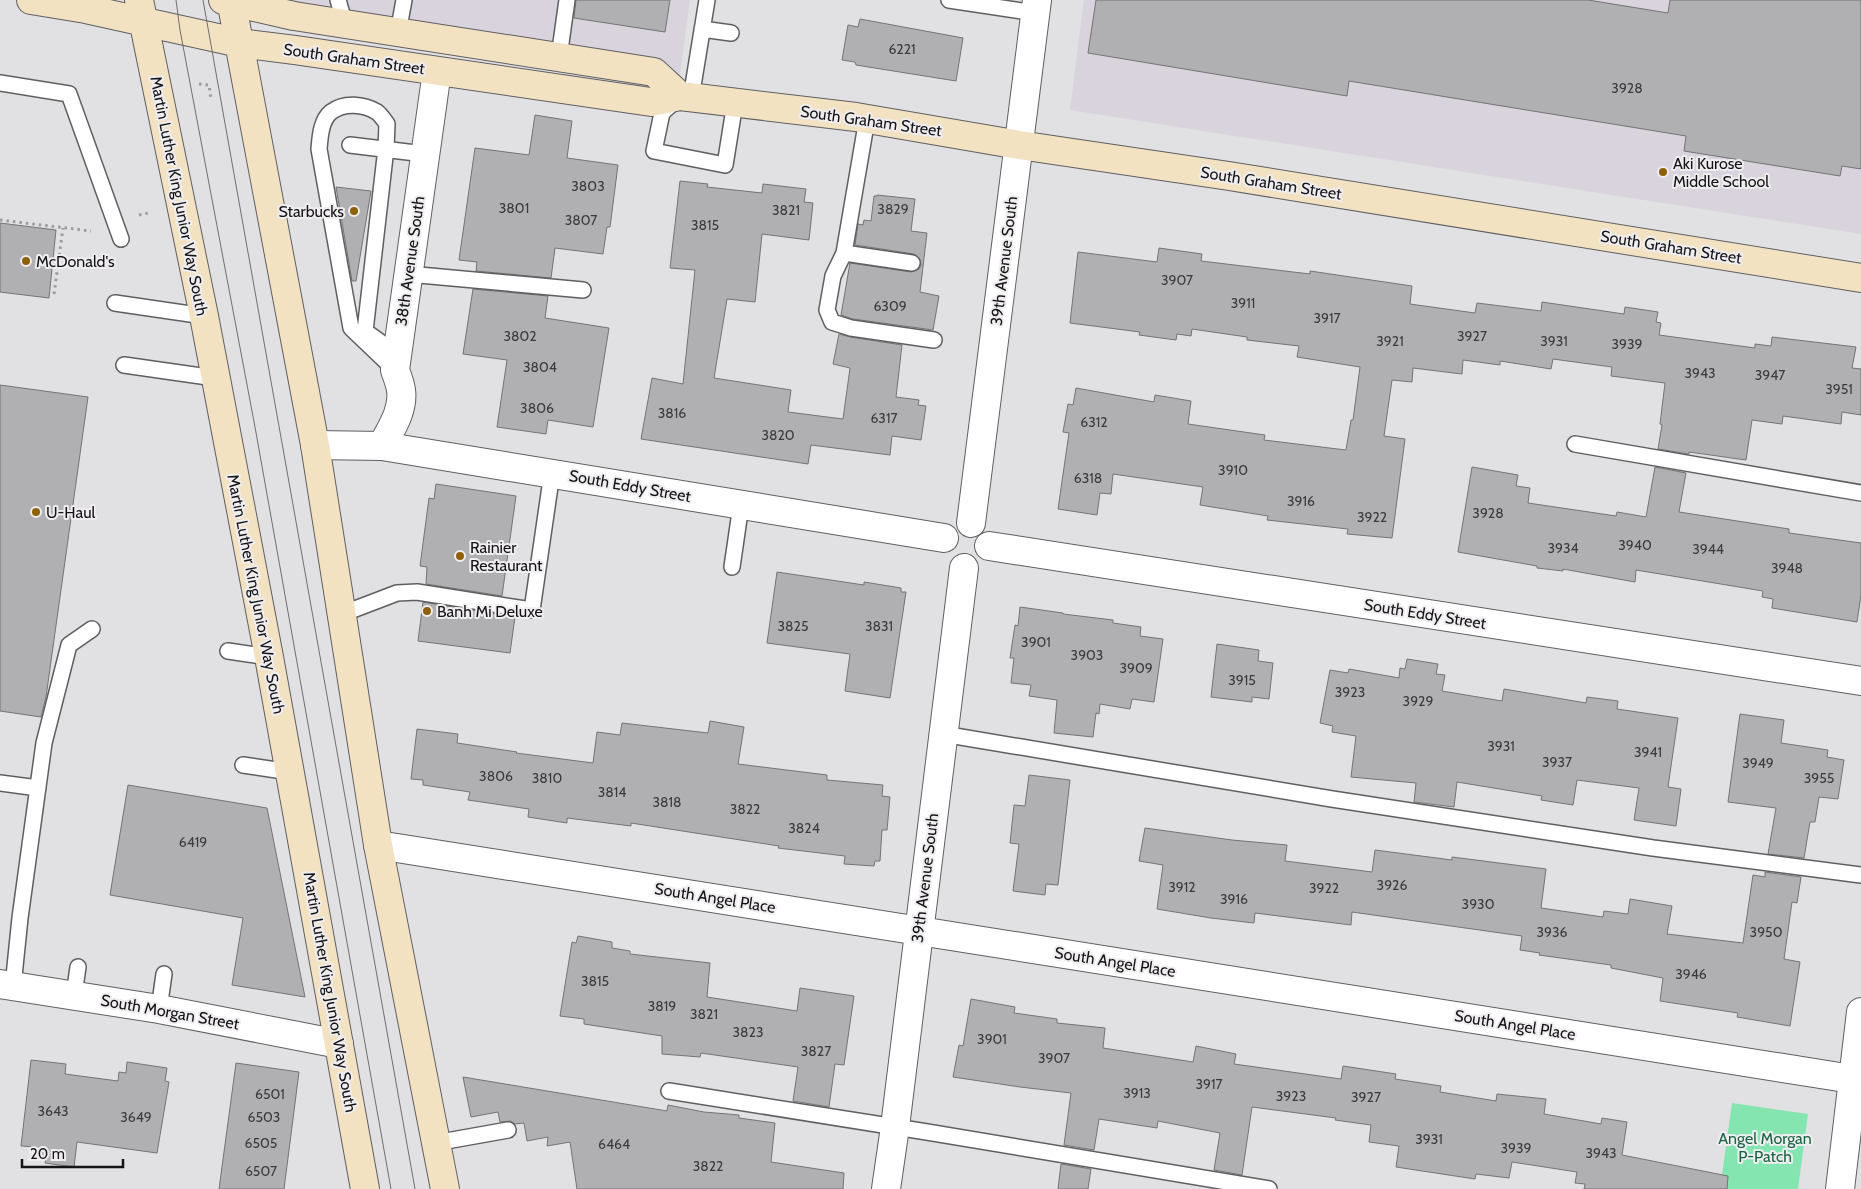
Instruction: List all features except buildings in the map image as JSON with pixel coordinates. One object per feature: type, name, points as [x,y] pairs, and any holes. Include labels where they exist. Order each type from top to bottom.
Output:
[{"type":"main road","name":"South Graham Street","points":[[31,0],[86,9],[142,11],[240,43],[651,102],[685,97],[867,118],[1019,144],[1239,177],[1861,278]]},
{"type":"main road","name":"South Graham Street","points":[[229,0],[294,16],[342,12],[398,34],[654,72],[685,97]]},
{"type":"main road","points":[[229,0],[240,43],[315,445],[378,845],[445,1189]]},
{"type":"main road","name":"Martin Luther King Junior Way South","points":[[142,11],[204,316],[290,772],[365,1189]]},
{"type":"street","name":"39th Avenue South","points":[[971,523],[1036,6]]},
{"type":"street","name":"38th Avenue South","points":[[382,446],[400,407],[398,371],[408,274],[437,71]]},
{"type":"street","name":"South Eddy Street","points":[[315,445],[382,446],[944,538]]},
{"type":"street","points":[[961,523],[971,523],[976,524],[987,535],[989,546],[986,558],[980,564],[964,568],[953,564],[944,552],[944,538],[953,526],[961,523]]},
{"type":"street","name":"South Eddy Street","points":[[989,546],[1861,681]]},
{"type":"street","name":"39th Avenue South","points":[[886,1189],[964,568]]},
{"type":"street","name":"South Angel Place","points":[[378,845],[1852,1079]]},
{"type":"street","name":"South Morgan Street","points":[[6,985],[159,1009],[338,1044]]},
{"type":"street","points":[[1840,1189],[1852,1079],[1860,1027]]},
{"type":"lane","points":[[398,34],[404,0]]},
{"type":"lane","points":[[559,57],[567,0]]},
{"type":"lane","points":[[707,0],[702,29],[685,97],[662,113],[654,151],[725,165],[735,103]]},
{"type":"lane","points":[[948,0],[1036,6]]},
{"type":"lane","points":[[702,29],[731,33]]},
{"type":"lane","points":[[0,83],[69,94],[121,239]]},
{"type":"lane","points":[[348,105],[361,106],[378,113],[387,124],[386,148],[365,331],[398,371],[351,328],[319,149],[321,130],[331,112],[348,105]]},
{"type":"lane","points":[[867,118],[844,253],[834,276],[827,310],[832,322],[851,328],[934,340]]},
{"type":"lane","points":[[350,145],[424,154]]},
{"type":"lane","points":[[844,253],[912,263]]},
{"type":"lane","points":[[408,274],[583,290]]},
{"type":"lane","points":[[115,303],[204,316]]},
{"type":"lane","points":[[124,365],[215,378]]},
{"type":"lane","points":[[1575,444],[1861,493]]},
{"type":"lane","points":[[342,614],[397,592],[417,592],[532,610],[552,473]]},
{"type":"lane","points":[[732,567],[741,504]]},
{"type":"lane","points":[[6,985],[20,918],[44,743],[69,645],[92,629]]},
{"type":"lane","points":[[228,651],[268,657]]},
{"type":"lane","points":[[943,734],[1390,808],[1653,848],[1861,875]]},
{"type":"lane","points":[[243,765],[290,772]]},
{"type":"lane","points":[[0,783],[38,788]]},
{"type":"lane","points":[[74,995],[78,967]]},
{"type":"lane","points":[[159,1009],[164,974]]},
{"type":"lane","points":[[669,1091],[1269,1189]]},
{"type":"lane","points":[[435,1143],[508,1130]]},
{"type":"path","points":[[200,84],[209,85],[211,99]]},
{"type":"path","points":[[136,216],[148,213]]},
{"type":"path","points":[[0,220],[105,233],[121,239]]},
{"type":"path","points":[[54,294],[63,228]]},
{"type":"shaded area","points":[[254,0],[690,0],[679,81]]},
{"type":"shaded area","name":"Aki Kurose Middle School","points":[[1084,0],[1861,0],[1861,234],[1070,110]]},
{"type":"green space","name":"Angel Morgan P-Patch","points":[[1732,1103],[1808,1114],[1798,1189],[1720,1189]]},
{"type":"tram line","points":[[176,0],[180,30],[255,427],[391,1189]]},
{"type":"tram line","points":[[203,0],[415,1189]]},
{"type":"place","name":"Aki Kurose Middle School","points":[[1663,172]]},
{"type":"place","name":"Starbucks","points":[[354,211]]},
{"type":"place","name":"McDonald's","points":[[26,261]]},
{"type":"place","name":"U-Haul","points":[[36,512]]},
{"type":"place","name":"Rainier Restaurant","points":[[460,556]]},
{"type":"place","name":"Banh Mi Deluxe","points":[[427,611]]}]
